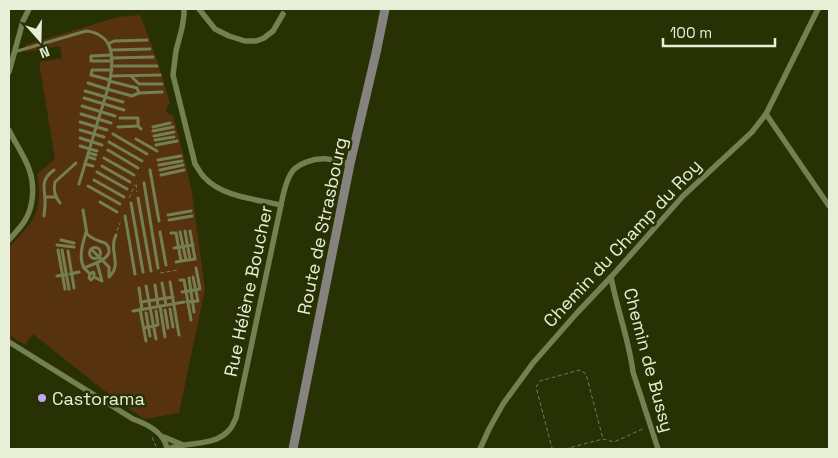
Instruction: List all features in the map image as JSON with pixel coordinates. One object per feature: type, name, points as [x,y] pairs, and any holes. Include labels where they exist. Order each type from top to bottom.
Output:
[{"type":"main road","name":"Route de Strasbourg","points":[[292,449],[350,164],[385,9]]},
{"type":"street","points":[[9,72],[23,21],[29,9]]},
{"type":"street","points":[[184,9],[173,75],[195,164],[208,181],[227,193],[281,205]]},
{"type":"street","points":[[199,9],[215,29],[245,41],[256,41],[264,38],[273,31],[283,14]]},
{"type":"street","name":"Chemin du Champ du Roy","points":[[480,449],[504,404],[533,363],[611,278],[682,196],[752,132],[766,114],[818,9]]},
{"type":"street","points":[[766,114],[829,206]]},
{"type":"street","points":[[9,130],[29,169],[33,196],[25,221],[9,240]]},
{"type":"street","name":"Rue Hélène Boucher","points":[[168,449],[222,437],[231,428],[236,418],[285,186],[289,176],[294,169],[313,160],[327,159],[350,164]]},
{"type":"street","name":"Chemin de Bussy","points":[[611,278],[632,360],[633,372],[658,449]]},
{"type":"street","points":[[9,342],[133,419],[144,423],[158,432],[166,442],[168,449]]},
{"type":"street","points":[[162,437],[185,445]]},
{"type":"street","points":[[179,449],[185,445]]},
{"type":"lane","points":[[14,52],[86,31],[99,35],[108,44],[111,50],[112,68],[110,79],[80,184]]},
{"type":"lane","points":[[108,44],[114,41],[147,40]]},
{"type":"lane","points":[[111,50],[150,49]]},
{"type":"lane","points":[[111,58],[91,61],[91,56],[111,58],[153,57]]},
{"type":"lane","points":[[139,93],[137,88],[91,75],[92,70],[156,66]]},
{"type":"lane","points":[[110,79],[131,75],[160,75]]},
{"type":"lane","points":[[131,75],[139,84],[162,84]]},
{"type":"lane","points":[[88,84],[132,96],[139,93],[162,92]]},
{"type":"lane","points":[[85,91],[123,102]]},
{"type":"lane","points":[[84,98],[124,110]]},
{"type":"lane","points":[[82,106],[115,116]]},
{"type":"lane","points":[[81,114],[111,123]]},
{"type":"lane","points":[[118,127],[140,128],[138,118],[120,118]]},
{"type":"lane","points":[[80,122],[107,130]]},
{"type":"lane","points":[[152,127],[170,123]]},
{"type":"lane","points":[[173,128],[154,136],[174,134]]},
{"type":"lane","points":[[80,130],[104,138]]},
{"type":"lane","points":[[113,134],[147,154]]},
{"type":"lane","points":[[80,138],[102,145]]},
{"type":"lane","points":[[136,139],[157,151]]},
{"type":"lane","points":[[156,145],[177,141]]},
{"type":"lane","points":[[109,142],[142,161]]},
{"type":"lane","points":[[80,146],[89,153],[96,155],[89,153]]},
{"type":"lane","points":[[108,150],[138,168]]},
{"type":"lane","points":[[158,160],[181,156]]},
{"type":"lane","points":[[104,158],[134,175]]},
{"type":"lane","points":[[159,165],[182,161]]},
{"type":"lane","points":[[60,203],[54,192],[55,182],[76,164]]},
{"type":"lane","points":[[85,164],[93,166]]},
{"type":"lane","points":[[102,166],[130,182]]},
{"type":"lane","points":[[160,170],[183,166]]},
{"type":"lane","points":[[44,216],[45,179],[54,170]]},
{"type":"lane","points":[[150,170],[159,221]]},
{"type":"lane","points":[[161,174],[184,170]]},
{"type":"lane","points":[[97,172],[127,189]]},
{"type":"lane","points":[[94,180],[124,197]]},
{"type":"lane","points":[[144,183],[158,268]]},
{"type":"lane","points":[[88,186],[120,204]]},
{"type":"lane","points":[[45,197],[55,196]]},
{"type":"lane","points":[[138,198],[151,271]]},
{"type":"lane","points":[[100,202],[117,212]]},
{"type":"lane","points":[[131,203],[143,272]]},
{"type":"lane","points":[[84,210],[86,232],[81,261],[84,268],[90,274],[94,273],[94,277],[102,281]]},
{"type":"lane","points":[[168,215],[191,211]]},
{"type":"lane","points":[[125,216],[135,274]]},
{"type":"lane","points":[[169,220],[192,216]]},
{"type":"lane","points":[[185,231],[190,260]]},
{"type":"lane","points":[[180,232],[181,247],[179,261],[195,259],[190,231]]},
{"type":"lane","points":[[84,268],[102,260],[110,251],[106,244],[93,239],[86,232]]},
{"type":"lane","points":[[160,232],[166,265]]},
{"type":"lane","points":[[171,234],[176,233],[186,260]]},
{"type":"lane","points":[[102,281],[109,277],[115,269],[113,244],[116,235]]},
{"type":"lane","points":[[57,245],[74,245],[61,240]]},
{"type":"lane","points":[[174,248],[193,245]]},
{"type":"lane","points":[[68,251],[70,262],[67,274],[69,289],[67,274],[56,249],[62,250],[68,251],[74,252]]},
{"type":"lane","points":[[91,249],[109,267]]},
{"type":"lane","points":[[62,250],[63,264]]},
{"type":"lane","points":[[55,265],[76,261]]},
{"type":"lane","points":[[109,277],[109,267],[115,262]]},
{"type":"lane","points":[[97,263],[102,281]]},
{"type":"lane","points":[[186,291],[200,289],[196,268]]},
{"type":"lane","points":[[57,276],[79,272]]},
{"type":"lane","points":[[133,311],[198,301],[191,278],[186,291]]},
{"type":"lane","points":[[180,280],[184,280],[185,302],[191,320]]},
{"type":"lane","points":[[170,282],[179,335]]},
{"type":"lane","points":[[162,283],[166,305]]},
{"type":"lane","points":[[154,285],[166,329]]},
{"type":"lane","points":[[146,286],[156,339]]},
{"type":"lane","points":[[139,288],[146,341]]},
{"type":"lane","points":[[186,291],[193,301],[194,312]]},
{"type":"lane","points":[[141,302],[173,297]]},
{"type":"lane","points":[[170,309],[173,327]]},
{"type":"lane","points":[[165,310],[165,337]]},
{"type":"lane","points":[[144,328],[158,325],[156,311]]},
{"type":"lane","points":[[146,313],[150,336]]},
{"type":"lane","points":[[166,329],[178,327]]},
{"type":"path","points":[[136,182],[138,198]]},
{"type":"path","points":[[554,449],[552,448],[536,387],[540,380],[580,370],[586,374],[603,439]]},
{"type":"path","points":[[564,449],[603,439],[614,442],[650,426]]},
{"type":"shaded area","points":[[140,15],[164,81],[170,104],[166,110],[168,114],[173,115],[187,169],[205,289],[179,413],[144,419],[101,388],[33,334],[25,345],[9,335],[9,248],[32,221],[38,207],[37,174],[55,159],[39,62],[62,58],[60,46],[25,52],[25,45],[118,17]]},
{"type":"place","name":"Castorama","points":[[42,398]]}]
